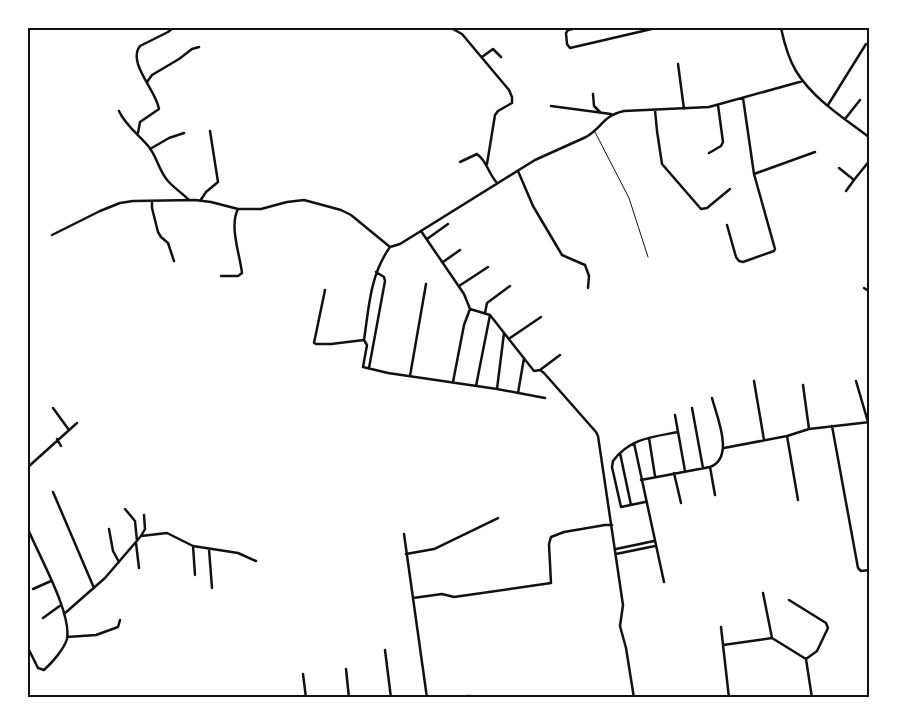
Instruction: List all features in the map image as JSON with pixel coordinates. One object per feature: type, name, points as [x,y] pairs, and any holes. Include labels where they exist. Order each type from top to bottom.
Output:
[{"type":"street","points":[[138,133],[140,122],[159,109],[137,60],[138,49],[140,46],[168,32],[172,28]]},
{"type":"street","points":[[451,28],[462,34],[509,90],[512,97],[512,103],[498,111],[495,115],[487,164],[490,176],[497,184]]},
{"type":"street","points":[[576,28],[568,30],[566,34],[567,44],[570,48],[656,28]]},
{"type":"street","points":[[781,28],[789,58],[803,82],[828,105],[870,138]]},
{"type":"street","points":[[828,105],[866,44]]},
{"type":"street","points":[[147,82],[152,75],[192,49],[199,47]]},
{"type":"street","points":[[482,57],[493,49],[500,57]]},
{"type":"street","points":[[678,64],[684,109]]},
{"type":"street","points":[[551,106],[613,114],[624,111],[718,106],[803,82]]},
{"type":"street","points":[[593,94],[594,106],[601,113]]},
{"type":"street","points":[[727,226],[736,257],[739,261],[743,262],[774,251],[754,174],[743,98]]},
{"type":"street","points":[[845,119],[860,100]]},
{"type":"street","points":[[709,153],[723,142],[718,106]]},
{"type":"street","points":[[655,110],[662,164],[700,209],[707,208],[730,189]]},
{"type":"street","points":[[119,111],[125,122],[138,133],[150,149],[162,173],[169,182],[189,200]]},
{"type":"street","points":[[545,398],[363,367],[367,345],[364,340],[376,272],[390,247],[400,244],[537,159],[586,138],[613,114]]},
{"type":"street","points":[[200,201],[206,192],[218,182],[210,131]]},
{"type":"street","points":[[150,149],[168,138],[184,133]]},
{"type":"street","points":[[754,174],[815,152]]},
{"type":"street","points":[[460,162],[476,154],[487,164]]},
{"type":"street","points":[[846,191],[870,160]]},
{"type":"street","points":[[839,168],[854,180]]},
{"type":"street","points":[[518,171],[533,206],[562,255],[585,265],[589,276],[588,288]]},
{"type":"street","points":[[52,235],[82,218],[120,203],[133,201],[189,200],[211,202],[238,209],[261,208],[304,200],[323,204],[352,215],[390,247]]},
{"type":"street","points":[[152,202],[158,232],[168,243],[174,261]]},
{"type":"street","points":[[220,276],[240,276],[242,273],[234,217],[238,209]]},
{"type":"street","points":[[426,239],[448,224]]},
{"type":"street","points":[[421,231],[459,286],[470,309],[464,325],[453,382]]},
{"type":"street","points":[[442,262],[460,250]]},
{"type":"street","points":[[459,286],[488,267]]},
{"type":"street","points":[[368,368],[385,281],[384,277],[376,272]]},
{"type":"street","points":[[410,376],[426,284]]},
{"type":"street","points":[[485,313],[488,303],[510,286]]},
{"type":"street","points":[[864,288],[870,292]]},
{"type":"street","points":[[325,290],[314,343],[331,344],[364,340]]},
{"type":"street","points":[[470,309],[490,315],[534,371],[540,370],[560,355]]},
{"type":"street","points":[[476,386],[490,315]]},
{"type":"street","points":[[509,339],[541,317]]},
{"type":"street","points":[[497,389],[504,333]]},
{"type":"street","points":[[518,393],[524,358]]},
{"type":"street","points":[[540,370],[598,436],[623,605],[620,626],[626,648],[634,698]]},
{"type":"street","points":[[754,381],[764,440]]},
{"type":"street","points":[[724,448],[787,436],[810,429],[869,422],[856,381]]},
{"type":"street","points":[[803,385],[810,429]]},
{"type":"street","points":[[640,480],[710,467],[718,463],[722,458],[724,448],[712,398]]},
{"type":"street","points":[[53,408],[68,430]]},
{"type":"street","points":[[692,408],[702,468]]},
{"type":"street","points":[[675,414],[685,471]]},
{"type":"street","points":[[28,467],[77,423]]},
{"type":"street","points":[[832,426],[858,568],[861,571],[870,570]]},
{"type":"street","points":[[645,502],[620,506],[612,467],[613,461],[620,453],[634,443],[678,432]]},
{"type":"street","points":[[787,436],[798,500]]},
{"type":"street","points":[[649,438],[655,477]]},
{"type":"street","points":[[57,439],[61,446]]},
{"type":"street","points":[[634,443],[640,480],[664,582]]},
{"type":"street","points":[[620,453],[631,505]]},
{"type":"street","points":[[710,467],[715,496]]},
{"type":"street","points":[[674,473],[680,503]]},
{"type":"street","points":[[53,492],[94,588]]},
{"type":"street","points":[[125,510],[135,521],[138,568]]},
{"type":"street","points":[[64,614],[94,588],[141,536],[145,529],[144,515]]},
{"type":"street","points":[[406,554],[434,549],[498,518]]},
{"type":"street","points":[[413,598],[442,594],[454,597],[551,583],[549,544],[551,537],[564,532],[605,524],[612,525]]},
{"type":"street","points":[[28,529],[61,604],[67,637],[56,657],[44,670],[38,668],[28,648]]},
{"type":"street","points":[[109,529],[113,551],[119,562]]},
{"type":"street","points":[[141,536],[167,533],[193,546],[238,553],[256,561]]},
{"type":"street","points":[[404,534],[427,698]]},
{"type":"street","points":[[615,549],[654,541]]},
{"type":"street","points":[[193,546],[195,575]]},
{"type":"street","points":[[616,554],[655,546]]},
{"type":"street","points":[[209,550],[212,588]]},
{"type":"street","points":[[33,589],[51,581]]},
{"type":"street","points":[[763,593],[772,638]]},
{"type":"street","points":[[790,600],[826,623],[828,628],[818,651],[806,659]]},
{"type":"street","points":[[43,618],[61,604]]},
{"type":"street","points":[[67,637],[101,633],[118,627],[120,620]]},
{"type":"street","points":[[721,626],[728,698]]},
{"type":"street","points":[[723,645],[772,638],[806,659],[812,698]]},
{"type":"street","points":[[385,650],[391,698]]},
{"type":"street","points":[[346,669],[349,698]]},
{"type":"street","points":[[303,674],[306,698]]},
{"type":"street","points":[[452,698],[468,696],[501,698]]},
{"type":"lane","points":[[595,131],[629,198],[648,257]]}]
